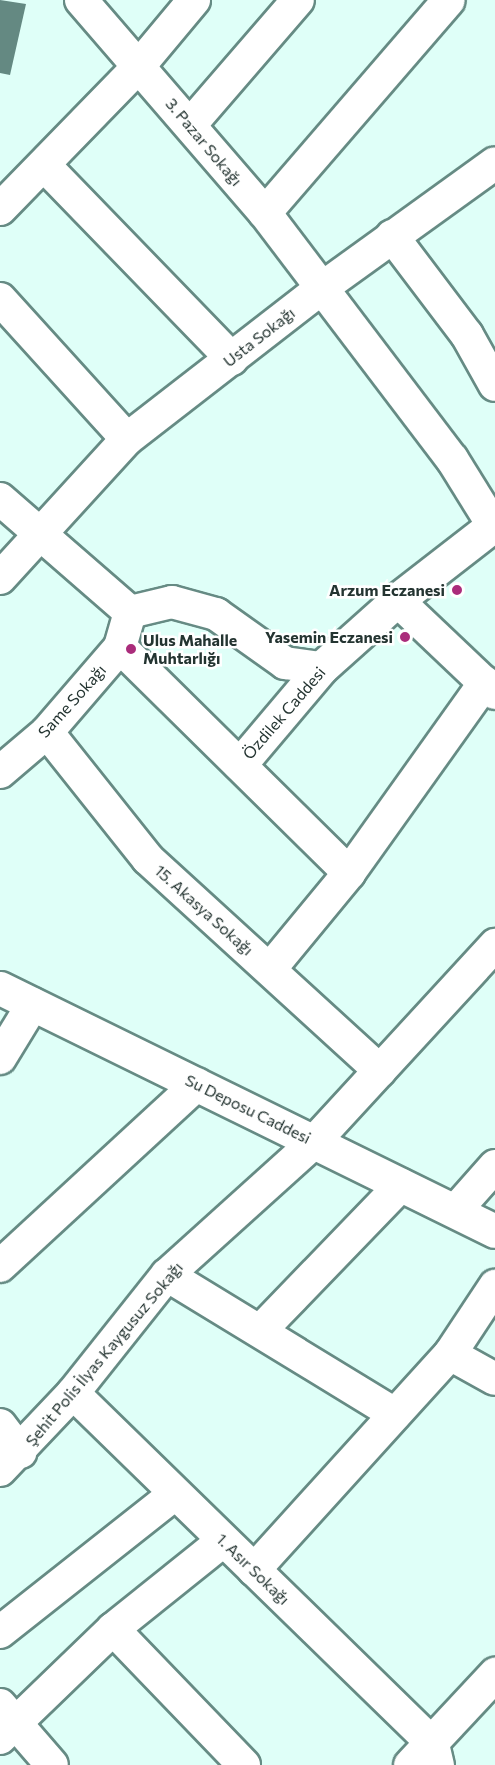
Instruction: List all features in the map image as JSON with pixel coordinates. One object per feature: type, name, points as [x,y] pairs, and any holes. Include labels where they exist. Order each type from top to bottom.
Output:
[{"type":"main road","name":"Özdilek Caddesi","points":[[240,764],[321,668],[397,600],[494,524]]},
{"type":"main road","name":"Su Deposu Caddesi","points":[[0,988],[495,1231]]},
{"type":"main road","points":[[427,1758],[495,1674]]},
{"type":"street","name":"3. Pazar Sokağı","points":[[81,0],[265,213],[452,459],[494,524]]},
{"type":"street","points":[[0,209],[139,66],[194,0]]},
{"type":"street","points":[[190,125],[298,0]]},
{"type":"street","points":[[265,213],[449,0]]},
{"type":"street","name":"Usta Sokağı","points":[[0,578],[127,439],[322,288],[495,163]]},
{"type":"street","points":[[44,165],[232,359]]},
{"type":"street","points":[[392,236],[467,335],[495,385]]},
{"type":"street","points":[[0,299],[127,439]]},
{"type":"street","points":[[0,499],[130,612],[172,602],[216,614],[285,663],[321,668]]},
{"type":"street","points":[[270,969],[349,873],[490,687],[397,600]]},
{"type":"street","name":"Same Sokağı","points":[[0,772],[47,732],[120,647],[130,612]]},
{"type":"street","points":[[120,647],[349,873]]},
{"type":"street","name":"15. Akasya Sokağı","points":[[47,732],[148,859],[380,1071]]},
{"type":"street","name":"Şehit Polis İlyas Kaygusuz Sokağı","points":[[10,1461],[73,1394],[167,1275],[314,1142],[495,945]]},
{"type":"street","points":[[0,1058],[33,1004]]},
{"type":"street","points":[[0,1266],[197,1084]]},
{"type":"street","points":[[456,1210],[495,1166]]},
{"type":"street","points":[[260,1331],[401,1185]]},
{"type":"street","points":[[167,1275],[395,1414]]},
{"type":"street","points":[[254,1570],[450,1354],[495,1286]]},
{"type":"street","points":[[450,1354],[495,1379]]},
{"type":"street","name":"1. Asır Sokağı","points":[[73,1394],[254,1570],[427,1758]]},
{"type":"street","points":[[0,1425],[10,1461]]},
{"type":"street","points":[[0,1632],[175,1494]]},
{"type":"street","points":[[52,1765],[5,1722],[113,1629],[223,1540]]},
{"type":"street","points":[[113,1629],[244,1765]]},
{"type":"building","points":[[0,0],[26,4],[10,75],[0,73]]},
{"type":"place","name":"Arzum Eczanesi","points":[[457,590]]},
{"type":"place","name":"Yasemin Eczanesi","points":[[405,637]]},
{"type":"place","name":"Ulus Mahalle Muhtarlığı","points":[[131,649]]}]
